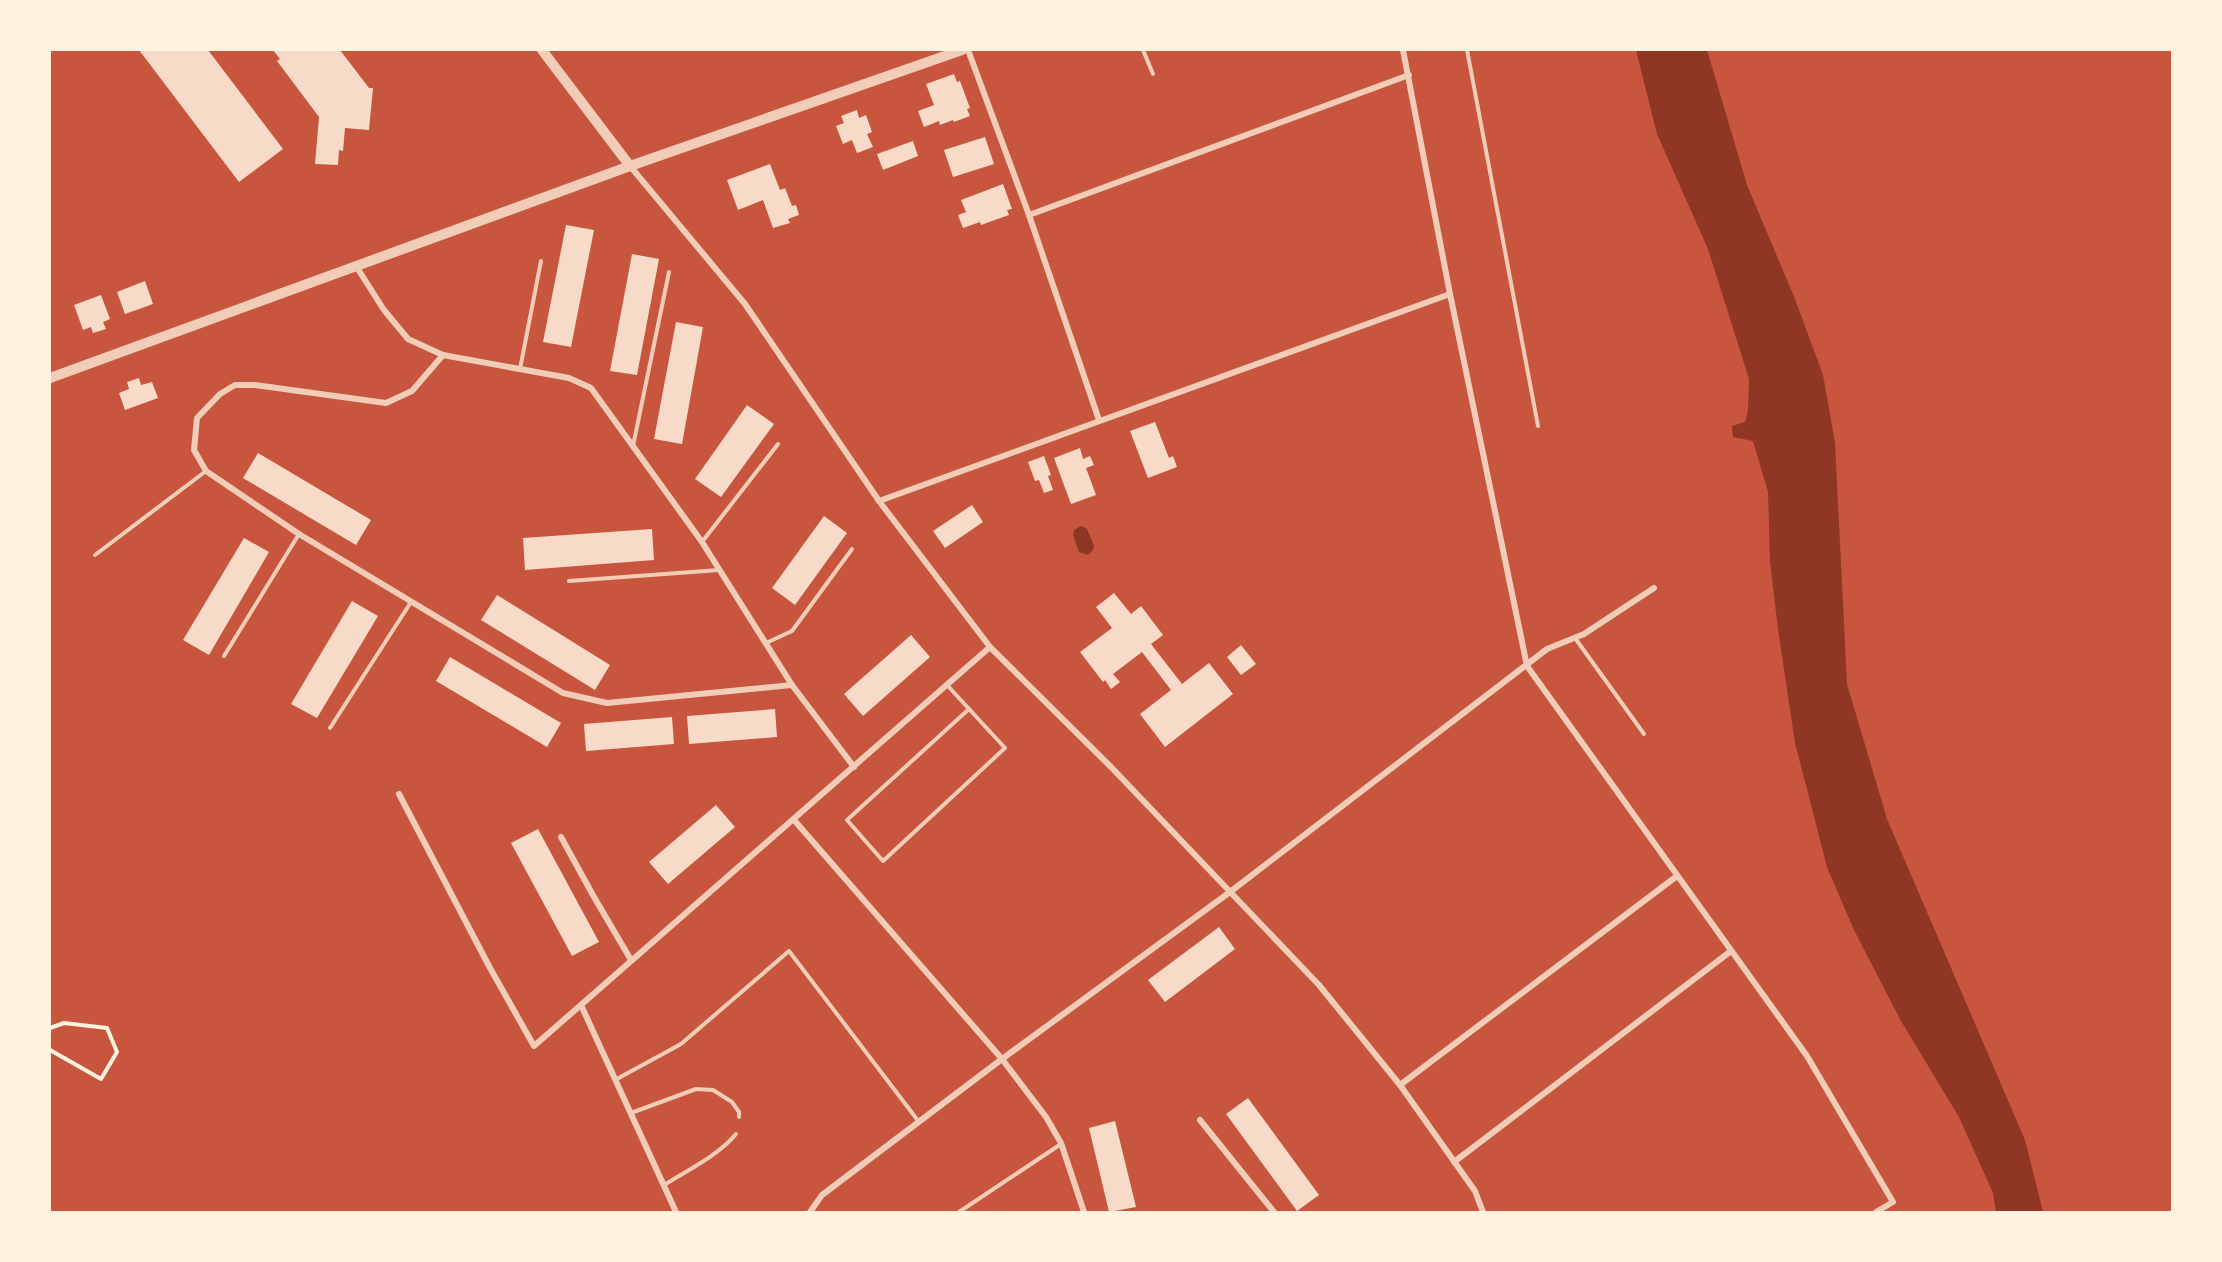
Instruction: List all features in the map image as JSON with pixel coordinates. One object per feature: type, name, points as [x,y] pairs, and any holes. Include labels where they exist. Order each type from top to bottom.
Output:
[{"type":"street","points":[[542,50],[630,166],[745,304],[879,501],[990,647],[1112,768],[1319,985],[1400,1086],[1475,1191],[1483,1212]]},
{"type":"street","points":[[50,378],[630,166],[962,50]]},
{"type":"street","points":[[968,50],[1029,214],[1099,420]]},
{"type":"street","points":[[1403,50],[1450,294],[1527,666],[1807,1056],[1893,1202],[1876,1212]]},
{"type":"street","points":[[1029,214],[1409,75]]},
{"type":"street","points":[[356,266],[384,310],[408,339],[443,355],[569,378],[585,384],[597,396],[702,542],[792,685],[854,767]]},
{"type":"street","points":[[879,501],[1450,294]]},
{"type":"street","points":[[443,355],[412,391],[386,403],[255,385],[235,385],[220,394],[197,418],[194,450],[206,471],[299,534],[563,693],[607,702],[792,685]]},
{"type":"street","points":[[810,1212],[822,1195],[1230,891],[1547,649],[1584,634],[1654,588]]},
{"type":"street","points":[[399,794],[490,968],[534,1046],[990,647]]},
{"type":"street","points":[[794,820],[1002,1059],[1046,1117],[1061,1143],[1084,1212]]},
{"type":"street","points":[[561,837],[631,960]]},
{"type":"street","points":[[1400,1086],[1677,876]]},
{"type":"street","points":[[1454,1161],[1731,951]]},
{"type":"street","points":[[581,1005],[676,1212]]},
{"type":"street","points":[[1200,1120],[1274,1212]]},
{"type":"lane","points":[[1143,50],[1153,74]]},
{"type":"lane","points":[[1467,50],[1538,426]]},
{"type":"lane","points":[[520,369],[541,261]]},
{"type":"lane","points":[[633,446],[669,272]]},
{"type":"lane","points":[[702,542],[778,444]]},
{"type":"lane","points":[[95,555],[206,471]]},
{"type":"lane","points":[[224,656],[299,534]]},
{"type":"lane","points":[[766,643],[792,631],[852,549]]},
{"type":"lane","points":[[569,581],[720,570]]},
{"type":"lane","points":[[330,728],[411,602]]},
{"type":"lane","points":[[1575,638],[1644,734]]},
{"type":"lane","points":[[947,685],[1005,748],[883,861],[847,820],[969,709]]},
{"type":"lane","points":[[615,1080],[681,1044],[789,951],[920,1123]]},
{"type":"lane","points":[[631,1114],[696,1089],[713,1090],[732,1102],[739,1112],[739,1117]]},
{"type":"lane","points":[[664,1185],[730,1141],[735,1134]]},
{"type":"lane","points":[[959,1212],[1061,1143]]},
{"type":"path","points":[[50,1028],[64,1023],[107,1028],[117,1052],[101,1079],[50,1050]]},
{"type":"shaded area","points":[[1636,50],[1707,50],[1747,185],[1795,299],[1823,375],[1835,443],[1847,684],[1887,819],[2025,1140],[2043,1212],[1996,1212],[1993,1193],[1959,1117],[1901,1021],[1854,930],[1827,867],[1795,743],[1770,562],[1768,492],[1753,441],[1733,437],[1732,426],[1745,422],[1748,410],[1749,379],[1708,249],[1657,134]]},
{"type":"shaded area","points":[[1081,526],[1087,529],[1094,546],[1088,555],[1079,552],[1073,535],[1074,530]]},
{"type":"building","points":[[139,50],[208,50],[283,149],[239,182]]},
{"type":"building","points":[[273,50],[340,50],[369,88],[373,88],[369,130],[345,128],[343,151],[339,150],[338,165],[315,164],[319,117],[277,61],[280,59]]},
{"type":"building","points":[[954,74],[957,82],[960,81],[970,108],[967,109],[970,116],[940,125],[939,121],[924,127],[918,111],[934,105],[926,84]]},
{"type":"building","points":[[857,110],[859,118],[866,115],[872,132],[867,134],[873,147],[857,153],[852,140],[843,144],[836,126],[844,123],[841,116]]},
{"type":"building","points":[[985,137],[994,164],[953,177],[944,150]]},
{"type":"building","points":[[913,141],[918,156],[883,170],[877,154]]},
{"type":"building","points":[[770,164],[780,190],[785,188],[792,206],[796,205],[799,215],[788,219],[790,223],[773,228],[763,200],[738,210],[727,180]]},
{"type":"building","points":[[1003,184],[1012,209],[1007,210],[1009,215],[981,225],[980,222],[963,228],[958,215],[966,212],[961,200]]},
{"type":"building","points":[[566,225],[594,230],[571,347],[543,342]]},
{"type":"building","points":[[632,254],[659,259],[637,375],[610,371]]},
{"type":"building","points":[[145,281],[153,304],[125,314],[117,292]]},
{"type":"building","points":[[101,295],[110,319],[103,322],[106,329],[93,333],[91,327],[83,330],[74,305]]},
{"type":"building","points":[[676,322],[703,327],[682,444],[654,439]]},
{"type":"building","points":[[139,378],[141,385],[152,382],[158,398],[125,410],[119,393],[129,389],[127,382]]},
{"type":"building","points":[[747,405],[774,424],[721,497],[695,479]]},
{"type":"building","points":[[1155,422],[1169,458],[1173,456],[1177,467],[1148,478],[1130,431]]},
{"type":"building","points":[[1080,448],[1083,459],[1090,456],[1094,465],[1086,468],[1096,495],[1071,504],[1054,458]]},
{"type":"building","points":[[258,453],[371,520],[356,545],[243,478]]},
{"type":"building","points":[[1044,456],[1051,475],[1048,476],[1053,490],[1044,493],[1039,480],[1035,481],[1028,462]]},
{"type":"building","points":[[972,505],[983,522],[945,548],[933,531]]},
{"type":"building","points":[[824,516],[847,533],[795,605],[772,588]]},
{"type":"building","points":[[652,529],[654,560],[525,570],[523,538]]},
{"type":"building","points":[[244,538],[269,552],[209,655],[183,640]]},
{"type":"building","points":[[1114,593],[1131,614],[1141,606],[1163,635],[1151,644],[1182,684],[1209,663],[1233,694],[1165,747],[1140,714],[1171,690],[1142,652],[1113,674],[1120,682],[1111,689],[1080,652],[1112,628],[1096,607]]},
{"type":"building","points":[[497,595],[610,665],[595,690],[481,620]]},
{"type":"building","points":[[352,601],[378,616],[317,718],[291,704]]},
{"type":"building","points":[[911,635],[930,657],[863,716],[844,694]]},
{"type":"building","points":[[1241,645],[1256,664],[1241,675],[1227,657]]},
{"type":"building","points":[[450,657],[561,723],[547,747],[436,681]]},
{"type":"building","points":[[775,709],[777,737],[689,744],[687,716]]},
{"type":"building","points":[[672,717],[674,744],[586,751],[584,724]]},
{"type":"building","points":[[716,805],[735,827],[668,884],[649,862]]},
{"type":"building","points":[[538,829],[599,942],[572,956],[511,843]]},
{"type":"building","points":[[1219,927],[1235,949],[1165,1002],[1148,980]]},
{"type":"building","points":[[1248,1098],[1319,1195],[1297,1211],[1226,1114]]},
{"type":"building","points":[[1115,1121],[1136,1207],[1109,1212],[1089,1128]]}]
